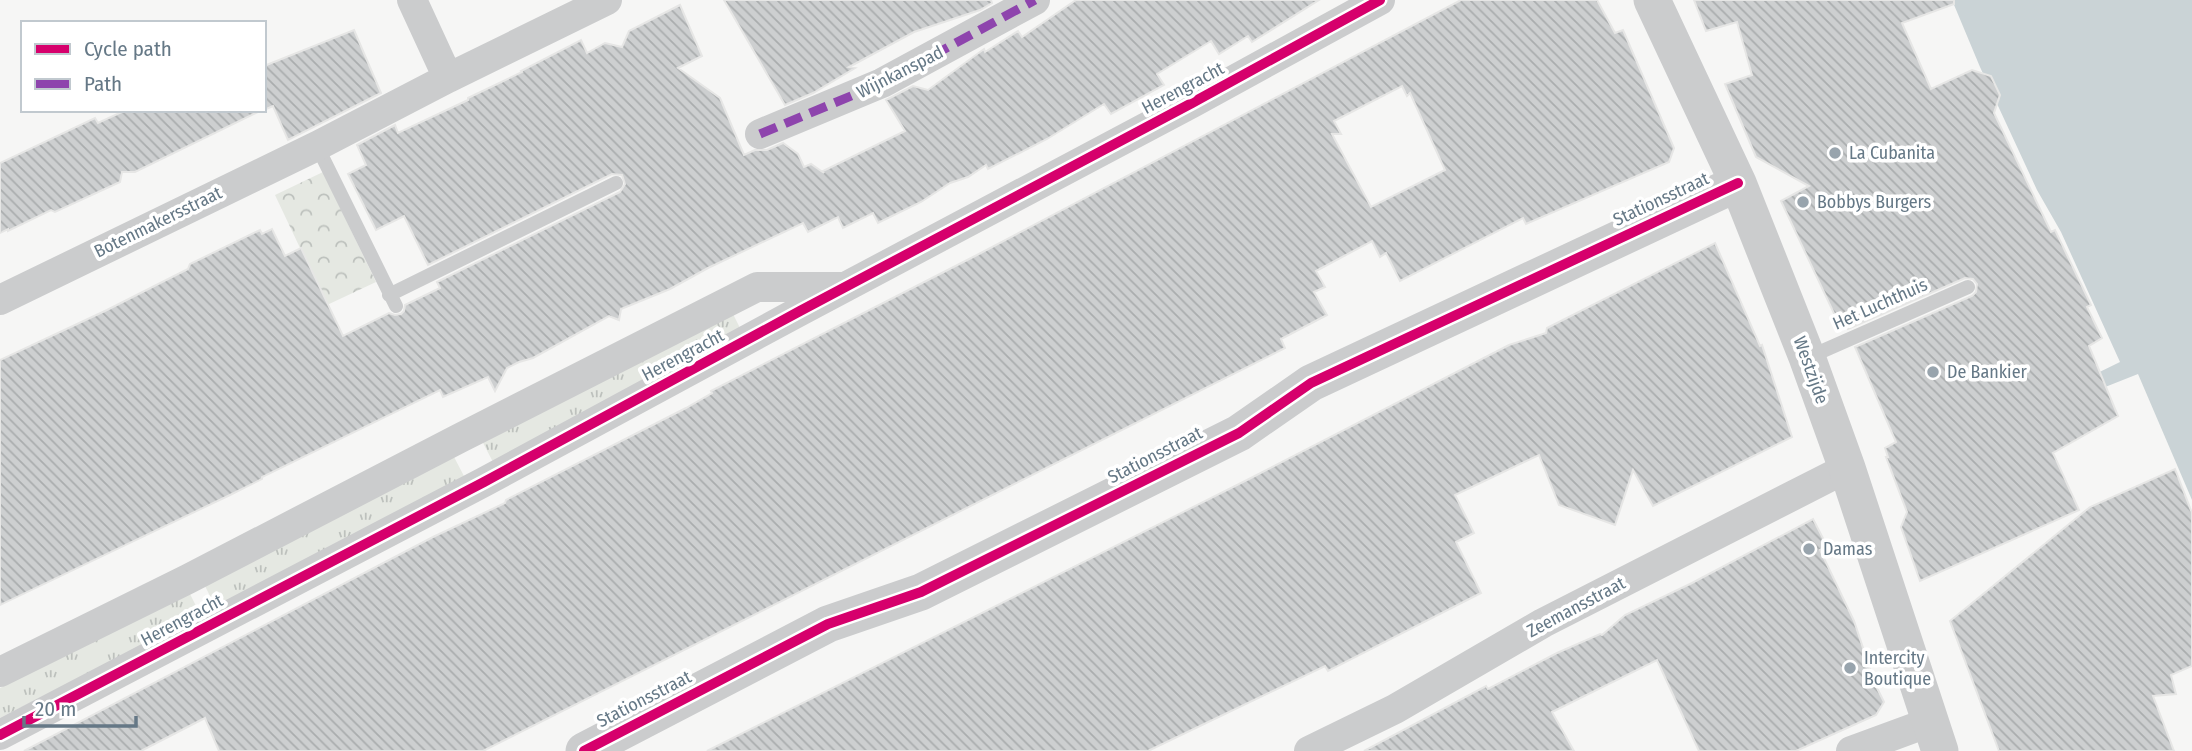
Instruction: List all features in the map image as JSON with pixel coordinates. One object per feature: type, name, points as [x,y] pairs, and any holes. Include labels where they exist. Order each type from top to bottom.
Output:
[{"type":"street","points":[[412,0],[449,78]]},
{"type":"street","name":"Botenmakersstraat","points":[[0,300],[317,146],[607,0]]},
{"type":"street","name":"Wijnkanspad","points":[[760,134],[882,83],[1035,0]]},
{"type":"street","name":"Herengracht","points":[[0,735],[471,489],[1380,0]]},
{"type":"street","name":"Westzijde","points":[[1652,0],[1738,183],[1807,357],[1847,468],[1935,736]]},
{"type":"street","name":"Stationsstraat","points":[[584,751],[828,624],[920,592],[1239,433],[1311,383],[1738,183]]},
{"type":"street","name":"Herengracht","points":[[0,672],[188,579],[757,287],[848,287]]},
{"type":"street","name":"Zeemansstraat","points":[[1309,751],[1395,709],[1543,623],[1847,468]]},
{"type":"street","points":[[1851,751],[1935,736]]},
{"type":"lane","points":[[317,146],[393,301],[615,183]]},
{"type":"lane","name":"Het Luchthuis","points":[[1807,357],[1968,287]]},
{"type":"green space","points":[[323,172],[376,282],[327,305],[275,195]]},
{"type":"green space","points":[[730,308],[743,334],[494,464],[481,439]]},
{"type":"green space","points":[[453,455],[465,478],[216,608],[204,584]]},
{"type":"green space","points":[[189,592],[201,616],[0,718],[0,688]]},
{"type":"shaded area","points":[[1952,0],[2192,0],[2192,500],[2138,374],[2080,397],[2075,384],[2120,362],[2061,232],[2037,190]]},
{"type":"building","points":[[724,0],[991,0],[992,3],[980,10],[914,32],[849,67],[855,68],[813,93],[785,105]]},
{"type":"building","points":[[1076,0],[1319,0],[1252,42],[1248,36],[1219,54],[1211,41],[1157,74],[1164,85],[1111,114],[1104,104],[1047,139],[988,169],[986,165],[878,223],[873,213],[843,228],[838,217],[808,232],[803,223],[670,289],[621,309],[619,320],[609,316],[533,358],[507,368],[495,391],[488,377],[443,397],[440,390],[230,495],[0,605],[0,360],[107,310],[188,269],[190,264],[260,230],[262,234],[272,229],[285,256],[301,248],[343,336],[389,313],[401,314],[405,305],[440,288],[437,282],[620,192],[625,184],[622,175],[612,174],[428,265],[404,216],[376,230],[348,174],[366,165],[357,145],[395,125],[398,133],[468,100],[581,40],[587,53],[605,43],[622,47],[629,31],[680,5],[702,56],[678,68],[720,98],[744,155],[783,143],[798,154],[804,167],[811,164],[824,173],[823,171],[905,131],[886,100],[913,86],[928,90],[984,49],[985,52],[1018,31],[1022,37]]},
{"type":"building","points":[[1461,0],[1597,0],[1615,33],[1623,30],[1674,148],[1669,162],[1526,224],[1523,218],[1400,281],[1386,253],[1380,257],[1372,241],[1316,271],[1325,287],[1314,292],[1327,315],[1281,339],[1285,348],[483,751],[219,751],[205,718],[141,751],[24,751],[433,537],[505,503],[506,500],[686,408],[712,393],[711,391],[977,255]],"holes":[[[1402,86],[1407,96],[1410,93],[1445,170],[1371,207],[1332,134],[1341,134],[1334,121]]]},
{"type":"building","points":[[1694,0],[1954,0],[1954,4],[1902,23],[1931,89],[1972,70],[1991,76],[2000,95],[1994,113],[2051,232],[2055,230],[2091,305],[2087,307],[2102,338],[2089,346],[2118,416],[2053,453],[2079,510],[1920,581],[1901,527],[1907,512],[1886,457],[1885,448],[1896,442],[1855,347],[1972,296],[1976,292],[1977,284],[1973,279],[1965,278],[1848,329],[1844,322],[1839,324],[1781,201],[1809,186],[1756,157],[1725,84],[1752,75],[1737,22],[1706,31]]},
{"type":"building","points":[[354,30],[381,93],[288,140],[273,106],[266,109],[266,65]]},
{"type":"building","points":[[122,112],[258,112],[135,172],[122,172],[120,182],[55,212],[51,210],[0,233],[0,163],[95,118],[98,123]]},
{"type":"building","points":[[1715,243],[1760,346],[1762,345],[1792,437],[1653,506],[1633,470],[1615,525],[1559,505],[1539,455],[1455,495],[1474,533],[1456,542],[1481,593],[1328,671],[1325,666],[1148,751],[707,751],[1249,479],[1509,345],[1546,333],[1547,328]]},
{"type":"building","points":[[2175,469],[2192,513],[2192,666],[2171,675],[2176,694],[2153,696],[2174,751],[1999,751],[1950,621],[2090,507]]},
{"type":"building","points":[[1813,519],[1827,546],[1820,550],[1854,621],[1875,684],[1884,702],[1876,715],[1796,751],[1699,751],[1657,660],[1552,712],[1574,751],[1364,751],[1486,686],[1488,689],[1557,653],[1602,635],[1625,615]]},
{"type":"marked path","points":[[760,134],[882,83],[1035,0]]},
{"type":"cycle path","points":[[0,735],[484,482],[1380,0]]},
{"type":"cycle path","points":[[584,751],[828,624],[921,592],[1239,433],[1311,383],[1738,183]]},
{"type":"place","name":"La Cubanita","points":[[1835,153]]},
{"type":"place","name":"Bobbys Burgers","points":[[1803,202]]},
{"type":"place","name":"De Bankier","points":[[1933,372]]},
{"type":"place","name":"Damas","points":[[1809,549]]},
{"type":"place","name":"Intercity Boutique","points":[[1850,668]]}]
